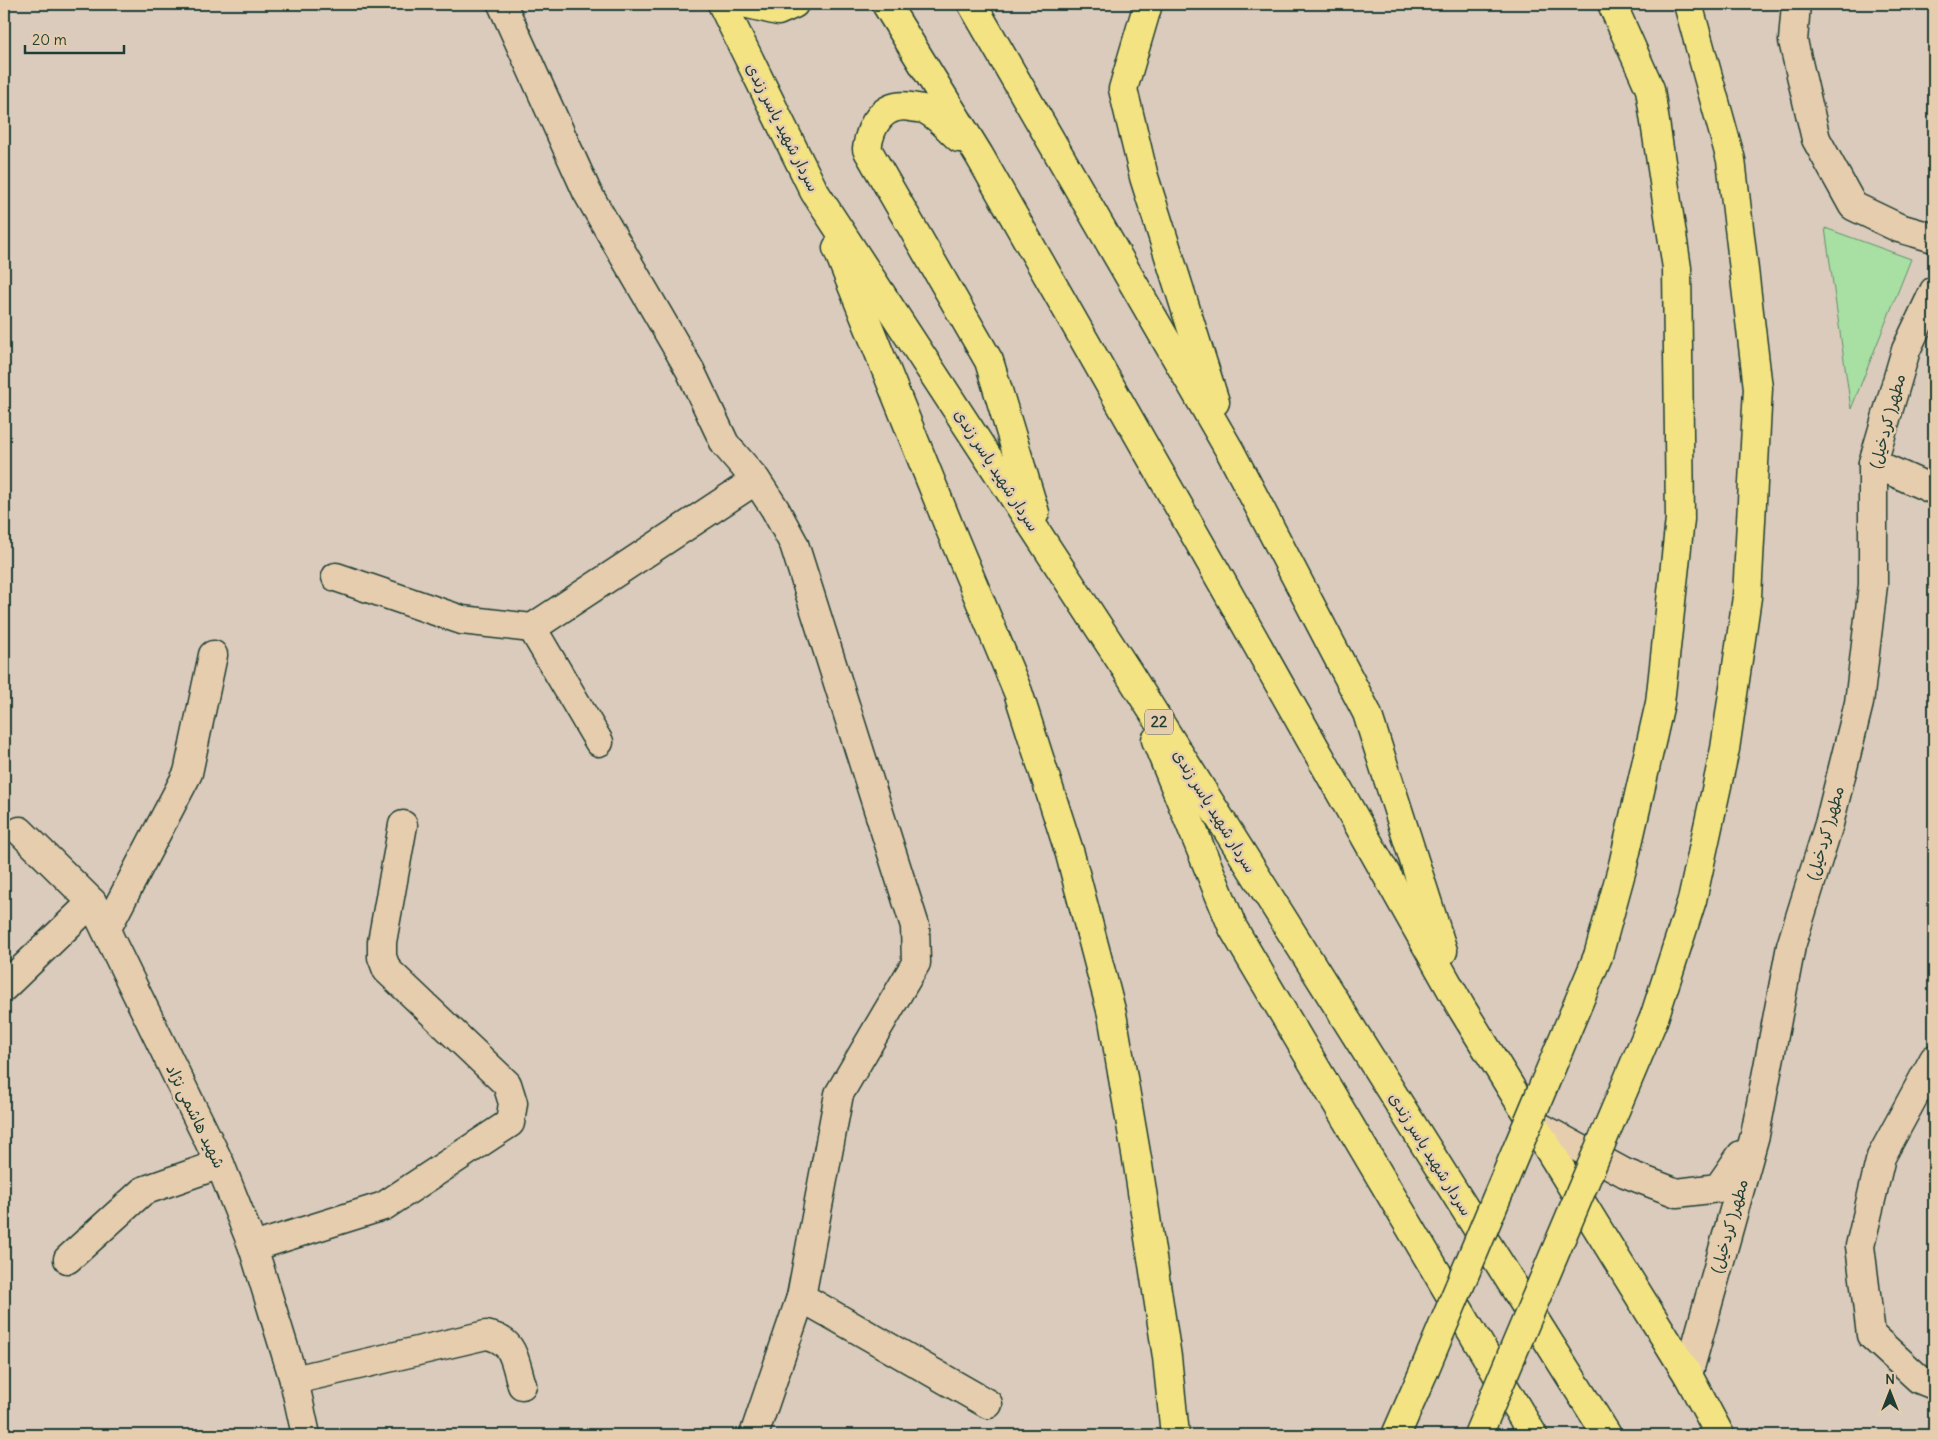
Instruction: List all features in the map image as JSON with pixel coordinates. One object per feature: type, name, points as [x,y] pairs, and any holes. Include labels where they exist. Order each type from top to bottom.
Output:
[{"type":"highway","name":"سردار شهید یاسر زندی","points":[[722,4],[814,191],[1128,672],[1607,1435]]},
{"type":"highway","points":[[748,4],[778,11],[794,4]]},
{"type":"highway","points":[[886,4],[979,155],[1461,1007],[1688,1375],[1720,1435]]},
{"type":"highway","points":[[972,4],[1230,451],[1367,713],[1461,1007]]},
{"type":"highway","points":[[1148,4],[1123,89],[1144,177],[1230,451]]},
{"type":"highway","points":[[1396,1435],[1598,956],[1623,865],[1660,704],[1680,519],[1677,268],[1650,89],[1612,4]]},
{"type":"highway","points":[[1478,1435],[1654,1018],[1692,900],[1725,749],[1747,598],[1758,388],[1731,160],[1688,4]]},
{"type":"highway","points":[[979,155],[926,109],[906,106],[891,109],[875,121],[869,136],[867,149],[989,361],[1044,543]]},
{"type":"highway","points":[[814,191],[1018,692],[1070,854],[1112,1014],[1138,1165],[1164,1338],[1174,1435]]},
{"type":"highway","points":[[1128,672],[1233,928],[1533,1435]]},
{"type":"street","points":[[502,4],[587,192],[690,370],[725,444],[756,480],[775,509],[794,544],[915,926],[916,963],[839,1094],[801,1297],[754,1435]]},
{"type":"street","points":[[1796,4],[1793,42],[1816,139],[1853,206],[1898,228],[1934,238]]},
{"type":"street","name":"مطهر( کردخیل)","points":[[1688,1375],[1754,1135],[1791,946],[1829,824],[1859,704],[1874,585],[1873,463],[1906,350],[1934,291]]},
{"type":"street","points":[[1873,463],[1934,490]]},
{"type":"street","points":[[336,577],[462,620],[532,628],[756,480]]},
{"type":"street","points":[[532,628],[599,742]]},
{"type":"street","points":[[106,930],[188,773],[213,655]]},
{"type":"street","points":[[252,1247],[384,1206],[510,1123],[513,1102],[507,1084],[387,970],[382,957],[382,942],[403,825]]},
{"type":"street","name":"شهید هاشمی نژاد","points":[[20,831],[92,902],[220,1164],[252,1247],[294,1380],[306,1435]]},
{"type":"street","points":[[4,987],[92,902]]},
{"type":"street","points":[[1934,1059],[1881,1157],[1860,1246],[1871,1335],[1919,1379],[1934,1385]]},
{"type":"street","points":[[1531,1122],[1625,1173],[1678,1193],[1718,1188],[1754,1135]]},
{"type":"street","points":[[68,1259],[143,1191],[220,1164]]},
{"type":"street","points":[[801,1297],[988,1404]]},
{"type":"street","points":[[294,1380],[486,1335],[497,1337],[509,1346],[522,1385]]},
{"type":"green space","points":[[1825,228],[1911,259],[1851,409]]}]
